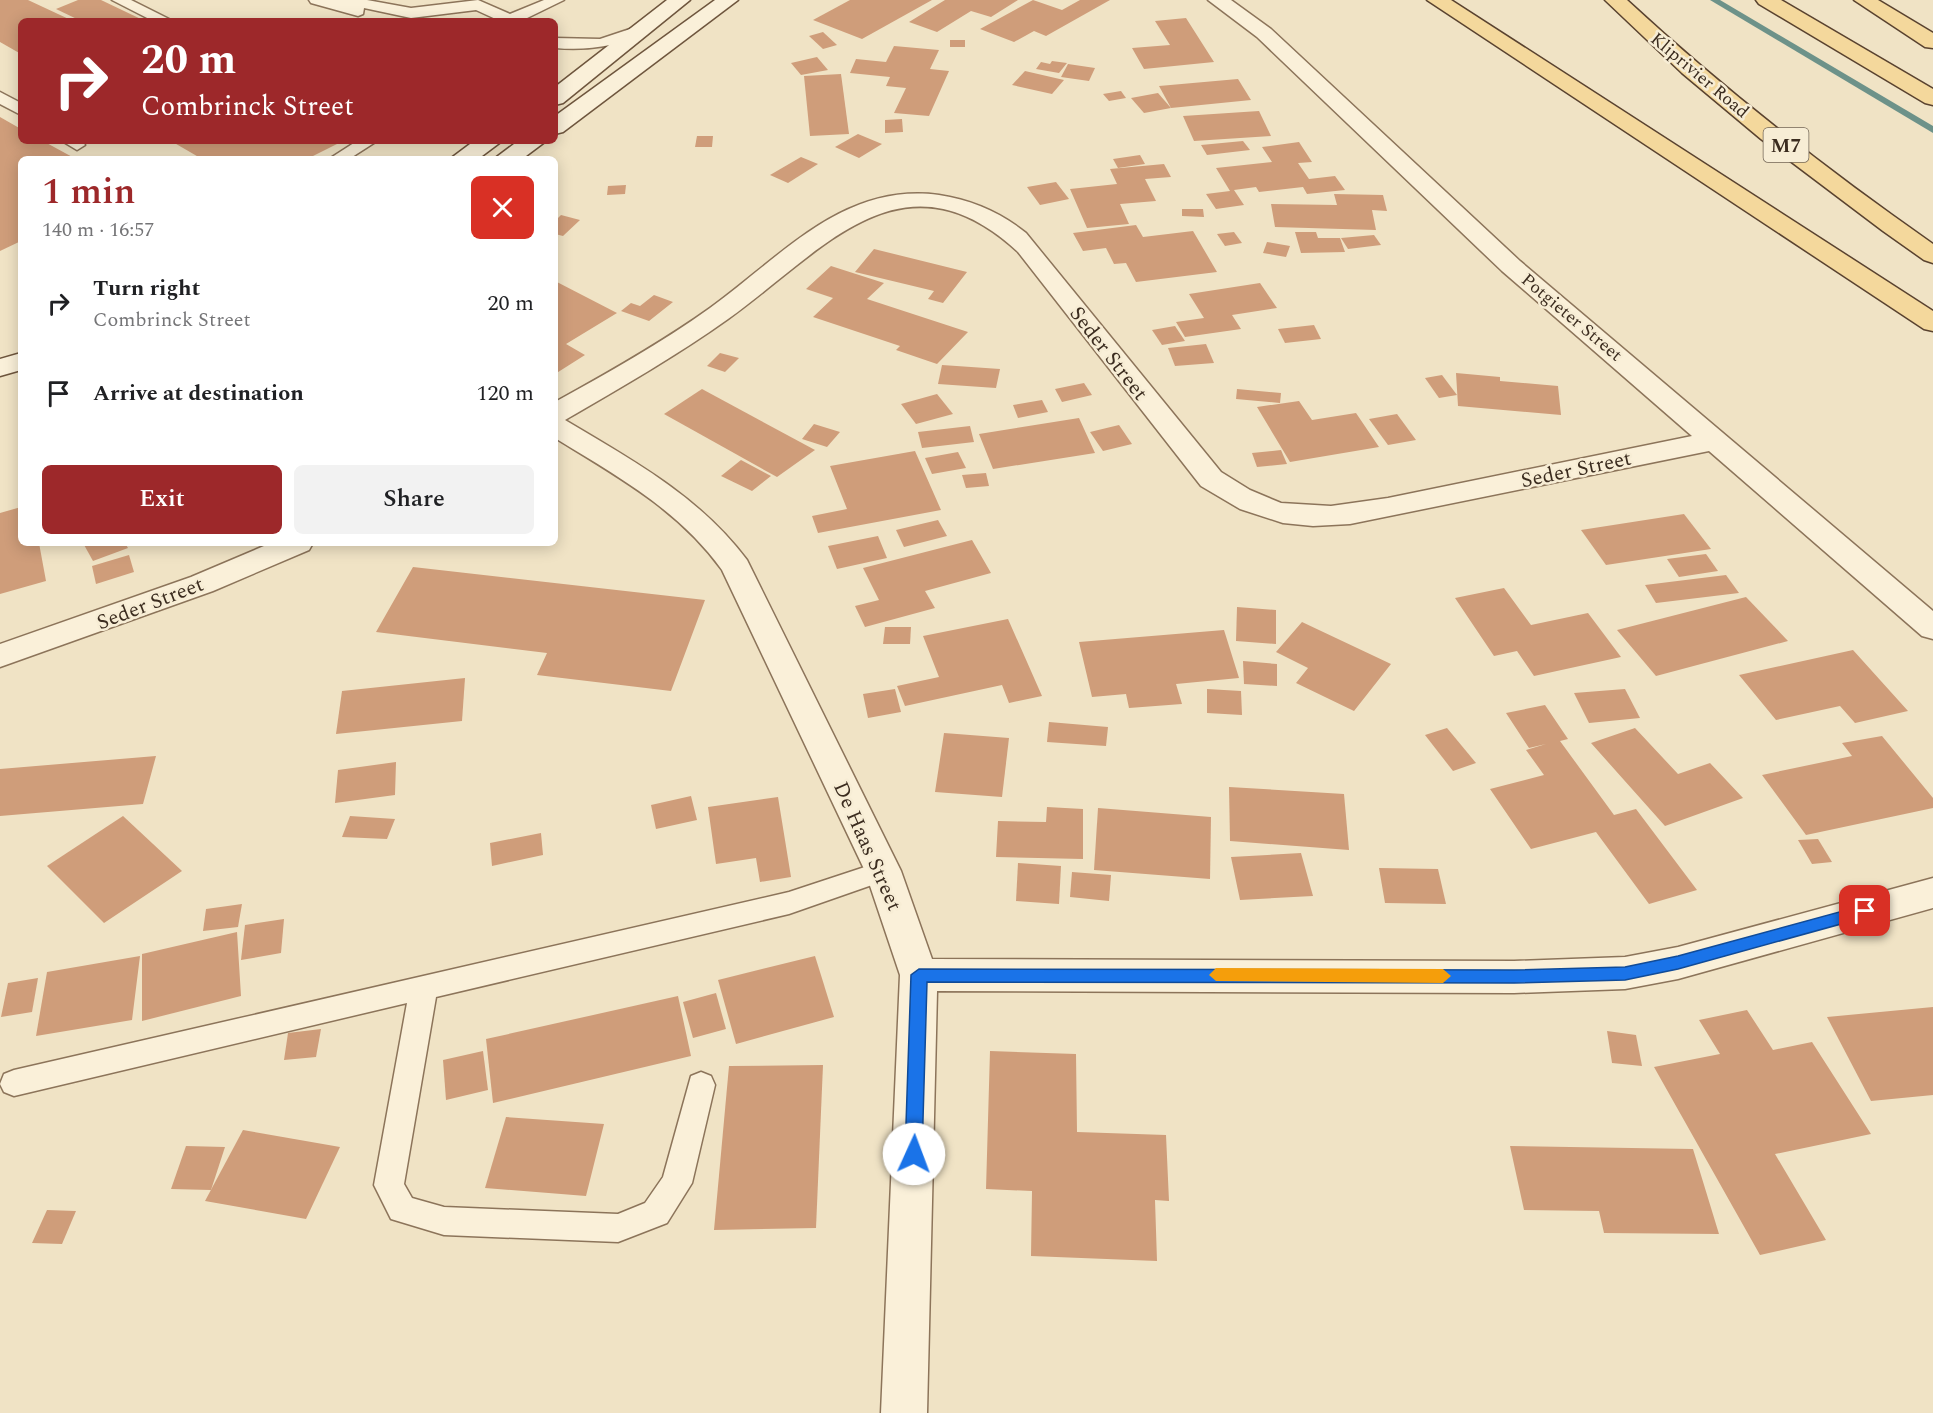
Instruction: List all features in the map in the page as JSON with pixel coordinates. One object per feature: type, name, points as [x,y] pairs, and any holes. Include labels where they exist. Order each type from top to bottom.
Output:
[{"type":"main road","points":[[1437,0],[1933,323]]},
{"type":"main road","name":"Kliprivier Road","points":[[1615,0],[1686,65],[1767,131],[1933,255]]},
{"type":"main road","points":[[1766,0],[1933,98]]},
{"type":"main road","points":[[1864,0],[1933,42]]},
{"type":"street","points":[[558,96],[680,0]]},
{"type":"street","points":[[558,125],[728,0]]},
{"type":"street","name":"Potgieter Street","points":[[1218,0],[1264,33],[1511,266],[1717,440],[1933,628]]},
{"type":"street","points":[[466,156],[484,144]]},
{"type":"street","points":[[511,156],[529,144]]},
{"type":"street","name":"Seder Street","points":[[558,412],[650,358],[720,313],[843,220],[873,206],[922,201],[970,208],[1007,227],[1027,247],[1211,479],[1232,493],[1269,509],[1292,515],[1341,515],[1558,474],[1717,440]]},
{"type":"street","points":[[0,368],[18,362]]},
{"type":"street","name":"De Haas Street","points":[[558,428],[679,506],[721,544],[736,567],[884,872],[919,975],[903,1413]]},
{"type":"street","name":"Seder Street","points":[[0,656],[202,584],[291,546]]},
{"type":"street","points":[[919,975],[1514,977],[1625,973],[1678,963],[1933,893]]},
{"type":"lane","points":[[120,0],[159,18]]},
{"type":"lane","points":[[344,0],[411,13],[480,2],[505,18]]},
{"type":"lane","points":[[517,18],[557,0]]},
{"type":"lane","points":[[318,1],[333,18]]},
{"type":"lane","points":[[318,1],[389,18]]},
{"type":"lane","points":[[558,43],[581,46],[606,45],[647,28]]},
{"type":"lane","points":[[0,97],[18,108]]},
{"type":"lane","points":[[342,156],[364,144]]},
{"type":"lane","points":[[14,1083],[789,903],[884,872]]},
{"type":"lane","points":[[424,986],[389,1185],[402,1209],[444,1221],[618,1228],[656,1214],[677,1183],[701,1085]]},
{"type":"building","points":[[0,0],[28,0],[67,18],[18,18],[18,52],[0,42]]},
{"type":"building","points":[[78,0],[101,0],[139,18],[75,18],[56,9]]},
{"type":"building","points":[[850,0],[932,0],[862,39],[813,20]]},
{"type":"building","points":[[945,0],[1018,0],[991,17],[971,11],[937,32],[909,22]]},
{"type":"building","points":[[1033,0],[1062,10],[1080,0],[1110,0],[1046,36],[1034,31],[1014,42],[980,29]]},
{"type":"building","points":[[1186,18],[1214,62],[1144,69],[1132,48],[1170,45],[1155,21]]},
{"type":"building","points":[[823,32],[837,45],[823,49],[809,36]]},
{"type":"building","points":[[950,40],[965,40],[965,47],[950,47]]},
{"type":"building","points":[[894,46],[939,50],[930,69],[949,71],[929,116],[894,113],[906,88],[886,86],[890,77],[850,73],[856,59],[886,62]]},
{"type":"building","points":[[817,57],[828,70],[801,75],[791,63]]},
{"type":"building","points":[[1052,61],[1067,63],[1059,73],[1036,69],[1041,62],[1050,64]]},
{"type":"building","points":[[1068,64],[1095,68],[1089,81],[1061,77]]},
{"type":"building","points":[[1025,71],[1064,80],[1052,94],[1012,85]]},
{"type":"building","points":[[841,74],[849,134],[810,136],[804,76]]},
{"type":"building","points":[[1238,79],[1251,100],[1171,108],[1159,86]]},
{"type":"building","points":[[1121,91],[1126,98],[1109,101],[1103,94]]},
{"type":"building","points":[[1158,93],[1171,108],[1144,113],[1131,98]]},
{"type":"building","points":[[1259,111],[1271,136],[1194,141],[1183,116]]},
{"type":"building","points":[[0,117],[18,127],[18,144],[48,144],[70,156],[18,156],[18,242],[0,251]]},
{"type":"building","points":[[902,119],[903,132],[885,133],[885,120]]},
{"type":"building","points":[[858,134],[882,144],[859,158],[835,147]]},
{"type":"building","points":[[697,136],[713,136],[712,147],[695,147]]},
{"type":"building","points":[[1243,141],[1250,150],[1207,155],[1201,145]]},
{"type":"building","points":[[1299,142],[1312,162],[1298,163],[1309,179],[1335,176],[1345,190],[1307,194],[1303,187],[1259,192],[1256,187],[1234,190],[1244,205],[1216,209],[1206,194],[1230,191],[1216,168],[1272,162],[1262,147]]},
{"type":"building","points":[[176,144],[337,144],[313,156],[197,156]]},
{"type":"building","points":[[1140,155],[1145,164],[1118,168],[1113,159]]},
{"type":"building","points":[[801,157],[818,164],[788,183],[770,175]]},
{"type":"building","points":[[1164,164],[1171,177],[1145,179],[1156,201],[1120,204],[1129,224],[1087,228],[1070,189],[1117,184],[1110,169]]},
{"type":"building","points":[[1056,182],[1069,199],[1040,205],[1027,187]]},
{"type":"building","points":[[626,185],[625,194],[607,195],[608,186]]},
{"type":"building","points":[[1334,194],[1383,195],[1387,211],[1372,210],[1376,230],[1275,227],[1271,204],[1337,205]]},
{"type":"building","points":[[1182,209],[1203,209],[1204,217],[1182,216]]},
{"type":"building","points":[[561,215],[580,220],[563,236],[558,235],[558,218]]},
{"type":"building","points":[[1136,225],[1143,237],[1193,231],[1217,272],[1136,282],[1126,263],[1114,264],[1106,248],[1083,251],[1073,233]]},
{"type":"building","points":[[1234,232],[1242,243],[1225,246],[1217,234]]},
{"type":"building","points":[[1295,232],[1316,232],[1318,238],[1340,238],[1345,252],[1301,253]]},
{"type":"building","points":[[1374,235],[1381,245],[1348,249],[1341,238]]},
{"type":"building","points":[[1267,242],[1290,246],[1286,257],[1263,253]]},
{"type":"building","points":[[874,249],[967,272],[943,303],[928,299],[934,291],[855,272]]},
{"type":"building","points":[[831,266],[884,283],[867,299],[968,332],[937,364],[896,350],[900,346],[813,317],[833,298],[806,289]]},
{"type":"building","points":[[558,283],[617,313],[566,344],[585,355],[558,372]]},
{"type":"building","points":[[1260,283],[1277,308],[1232,315],[1241,329],[1185,337],[1176,322],[1204,318],[1189,294]]},
{"type":"building","points":[[654,295],[673,302],[649,321],[621,311],[631,303],[640,306]]},
{"type":"building","points":[[1314,325],[1321,339],[1285,343],[1278,329]]},
{"type":"building","points":[[1175,326],[1185,341],[1162,345],[1152,330]]},
{"type":"building","points":[[1206,344],[1214,363],[1175,366],[1168,348]]},
{"type":"building","points":[[720,353],[739,358],[725,372],[707,366]]},
{"type":"building","points":[[942,365],[1000,369],[996,388],[938,384]]},
{"type":"building","points":[[1456,373],[1500,377],[1500,381],[1558,386],[1561,415],[1458,406]]},
{"type":"building","points":[[1442,375],[1457,395],[1439,398],[1425,378]]},
{"type":"building","points":[[1084,383],[1092,395],[1062,402],[1055,389]]},
{"type":"building","points":[[702,389],[815,450],[777,477],[664,414]]},
{"type":"building","points":[[1237,389],[1281,393],[1280,403],[1236,399]]},
{"type":"building","points":[[937,394],[953,414],[916,424],[901,404]]},
{"type":"building","points":[[1042,400],[1048,412],[1018,418],[1013,405]]},
{"type":"building","points":[[1299,401],[1312,420],[1356,413],[1379,447],[1290,462],[1257,407]]},
{"type":"building","points":[[1397,414],[1416,440],[1388,445],[1369,419]]},
{"type":"building","points":[[1079,418],[1095,453],[993,469],[979,434]]},
{"type":"building","points":[[814,424],[840,432],[827,447],[802,439]]},
{"type":"building","points":[[1119,425],[1132,444],[1103,451],[1090,432]]},
{"type":"building","points":[[970,426],[974,442],[922,448],[918,432]]},
{"type":"building","points":[[1281,450],[1287,464],[1257,467],[1252,453]]},
{"type":"building","points":[[915,451],[941,510],[818,533],[812,516],[847,509],[830,466]]},
{"type":"building","points":[[958,452],[966,468],[932,474],[925,458]]},
{"type":"building","points":[[741,460],[771,476],[752,491],[721,476]]},
{"type":"building","points":[[986,473],[989,486],[966,488],[962,475]]},
{"type":"building","points":[[18,508],[18,546],[40,546],[46,581],[0,594],[0,513]]},
{"type":"building","points":[[1684,514],[1711,549],[1606,565],[1581,530]]},
{"type":"building","points":[[938,520],[947,536],[904,547],[896,530]]},
{"type":"building","points":[[878,536],[887,558],[837,569],[828,546]]},
{"type":"building","points":[[972,540],[991,573],[925,591],[935,608],[865,627],[855,606],[879,600],[863,568]]},
{"type":"building","points":[[85,546],[127,546],[128,548],[93,561]]},
{"type":"building","points":[[1706,554],[1718,571],[1679,577],[1667,559]]},
{"type":"building","points":[[129,555],[134,572],[96,584],[92,566]]},
{"type":"building","points":[[413,567],[705,600],[671,691],[537,675],[547,653],[376,632]]},
{"type":"building","points":[[1726,575],[1739,593],[1656,603],[1645,585]]},
{"type":"building","points":[[1504,588],[1531,625],[1588,613],[1621,657],[1534,676],[1517,651],[1494,656],[1455,598]]},
{"type":"building","points":[[1746,597],[1788,641],[1656,676],[1617,630]]},
{"type":"building","points":[[1237,607],[1276,610],[1276,644],[1236,641]]},
{"type":"building","points":[[1008,619],[1042,696],[1009,703],[1002,685],[905,706],[897,686],[939,677],[923,636]]},
{"type":"building","points":[[1302,622],[1391,664],[1354,711],[1296,683],[1308,668],[1276,652]]},
{"type":"building","points":[[885,627],[911,627],[910,644],[883,644]]},
{"type":"building","points":[[1224,630],[1239,678],[1176,684],[1182,704],[1129,708],[1126,694],[1092,697],[1079,642]]},
{"type":"building","points":[[1853,650],[1908,711],[1855,723],[1840,706],[1776,720],[1739,675]]},
{"type":"building","points":[[1243,661],[1277,664],[1277,686],[1244,684]]},
{"type":"building","points":[[465,678],[462,721],[336,734],[342,691]]},
{"type":"building","points":[[895,689],[901,712],[868,718],[863,694]]},
{"type":"building","points":[[1207,689],[1241,691],[1242,715],[1207,713]]},
{"type":"building","points":[[1625,689],[1640,718],[1589,723],[1574,693]]},
{"type":"building","points":[[1545,705],[1568,739],[1560,741],[1614,815],[1636,809],[1697,890],[1649,904],[1596,832],[1531,849],[1490,789],[1544,775],[1526,750],[1546,744],[1529,748],[1506,713]]},
{"type":"building","points":[[1049,722],[1108,727],[1106,746],[1047,742]]},
{"type":"building","points":[[1447,728],[1476,763],[1453,771],[1425,735]]},
{"type":"building","points":[[1635,728],[1678,774],[1710,763],[1743,798],[1665,826],[1591,743]]},
{"type":"building","points":[[944,733],[1009,738],[1002,797],[935,792]]},
{"type":"building","points":[[1882,736],[1933,798],[1933,808],[1806,835],[1762,775],[1852,756],[1842,743]]},
{"type":"building","points":[[156,756],[143,804],[0,816],[0,769]]},
{"type":"building","points":[[396,762],[395,795],[335,803],[338,770]]},
{"type":"building","points":[[1229,787],[1344,794],[1349,850],[1230,841]]},
{"type":"building","points":[[691,796],[697,820],[656,829],[651,805]]},
{"type":"building","points":[[778,797],[791,877],[760,882],[756,858],[716,864],[708,807]]},
{"type":"building","points":[[1047,807],[1083,809],[1083,859],[996,857],[998,821],[1046,822]]},
{"type":"building","points":[[1098,808],[1211,817],[1210,879],[1094,870]]},
{"type":"building","points":[[123,816],[182,871],[104,923],[47,866]]},
{"type":"building","points":[[350,816],[395,819],[387,839],[342,837]]},
{"type":"building","points":[[541,833],[543,855],[492,866],[490,843]]},
{"type":"building","points":[[1818,839],[1832,862],[1812,864],[1798,840]]},
{"type":"building","points":[[1301,853],[1313,896],[1240,900],[1231,857]]},
{"type":"building","points":[[1018,863],[1061,866],[1059,904],[1016,901]]},
{"type":"building","points":[[1379,868],[1438,869],[1446,904],[1385,903]]},
{"type":"building","points":[[1072,872],[1111,875],[1109,901],[1070,897]]},
{"type":"building","points":[[242,904],[238,927],[203,931],[206,909]]},
{"type":"building","points":[[284,919],[281,953],[241,960],[245,925]]},
{"type":"building","points":[[237,932],[241,996],[142,1021],[142,954]]},
{"type":"building","points":[[140,956],[132,1020],[36,1036],[47,972]]},
{"type":"building","points":[[815,956],[834,1017],[736,1044],[718,980]]},
{"type":"building","points":[[38,978],[32,1012],[1,1017],[8,983]]},
{"type":"building","points":[[716,993],[726,1029],[693,1038],[683,1002]]},
{"type":"building","points":[[678,996],[691,1056],[493,1103],[486,1039]]},
{"type":"building","points":[[1933,1007],[1933,1095],[1871,1101],[1827,1017]]},
{"type":"building","points":[[1747,1010],[1773,1050],[1812,1042],[1871,1134],[1775,1154],[1826,1240],[1760,1255],[1654,1067],[1720,1054],[1699,1020]]},
{"type":"building","points":[[321,1029],[316,1057],[284,1060],[288,1033]]},
{"type":"building","points":[[1607,1031],[1636,1035],[1642,1066],[1612,1063]]},
{"type":"building","points":[[483,1051],[488,1090],[446,1100],[443,1060]]},
{"type":"building","points":[[990,1051],[1076,1054],[1077,1132],[1166,1135],[1169,1201],[1155,1200],[1157,1261],[1031,1256],[1032,1191],[986,1189]]},
{"type":"building","points":[[823,1065],[816,1228],[714,1230],[729,1066]]},
{"type":"building","points":[[506,1117],[604,1124],[586,1196],[485,1188]]},
{"type":"building","points":[[243,1130],[340,1147],[306,1219],[205,1201]]},
{"type":"building","points":[[186,1146],[225,1147],[211,1190],[171,1189]]},
{"type":"building","points":[[1510,1146],[1693,1149],[1719,1234],[1604,1233],[1599,1211],[1524,1210]]},
{"type":"building","points":[[47,1210],[76,1211],[62,1244],[32,1243]]},
{"type":"waterway","points":[[1714,0],[1933,130]]},
{"type":"slow traffic","points":[[1216,975],[1443,976]]},
{"type":"route","points":[[914,1154],[919,975],[1514,977],[1625,973],[1678,963],[1865,911]]}]
